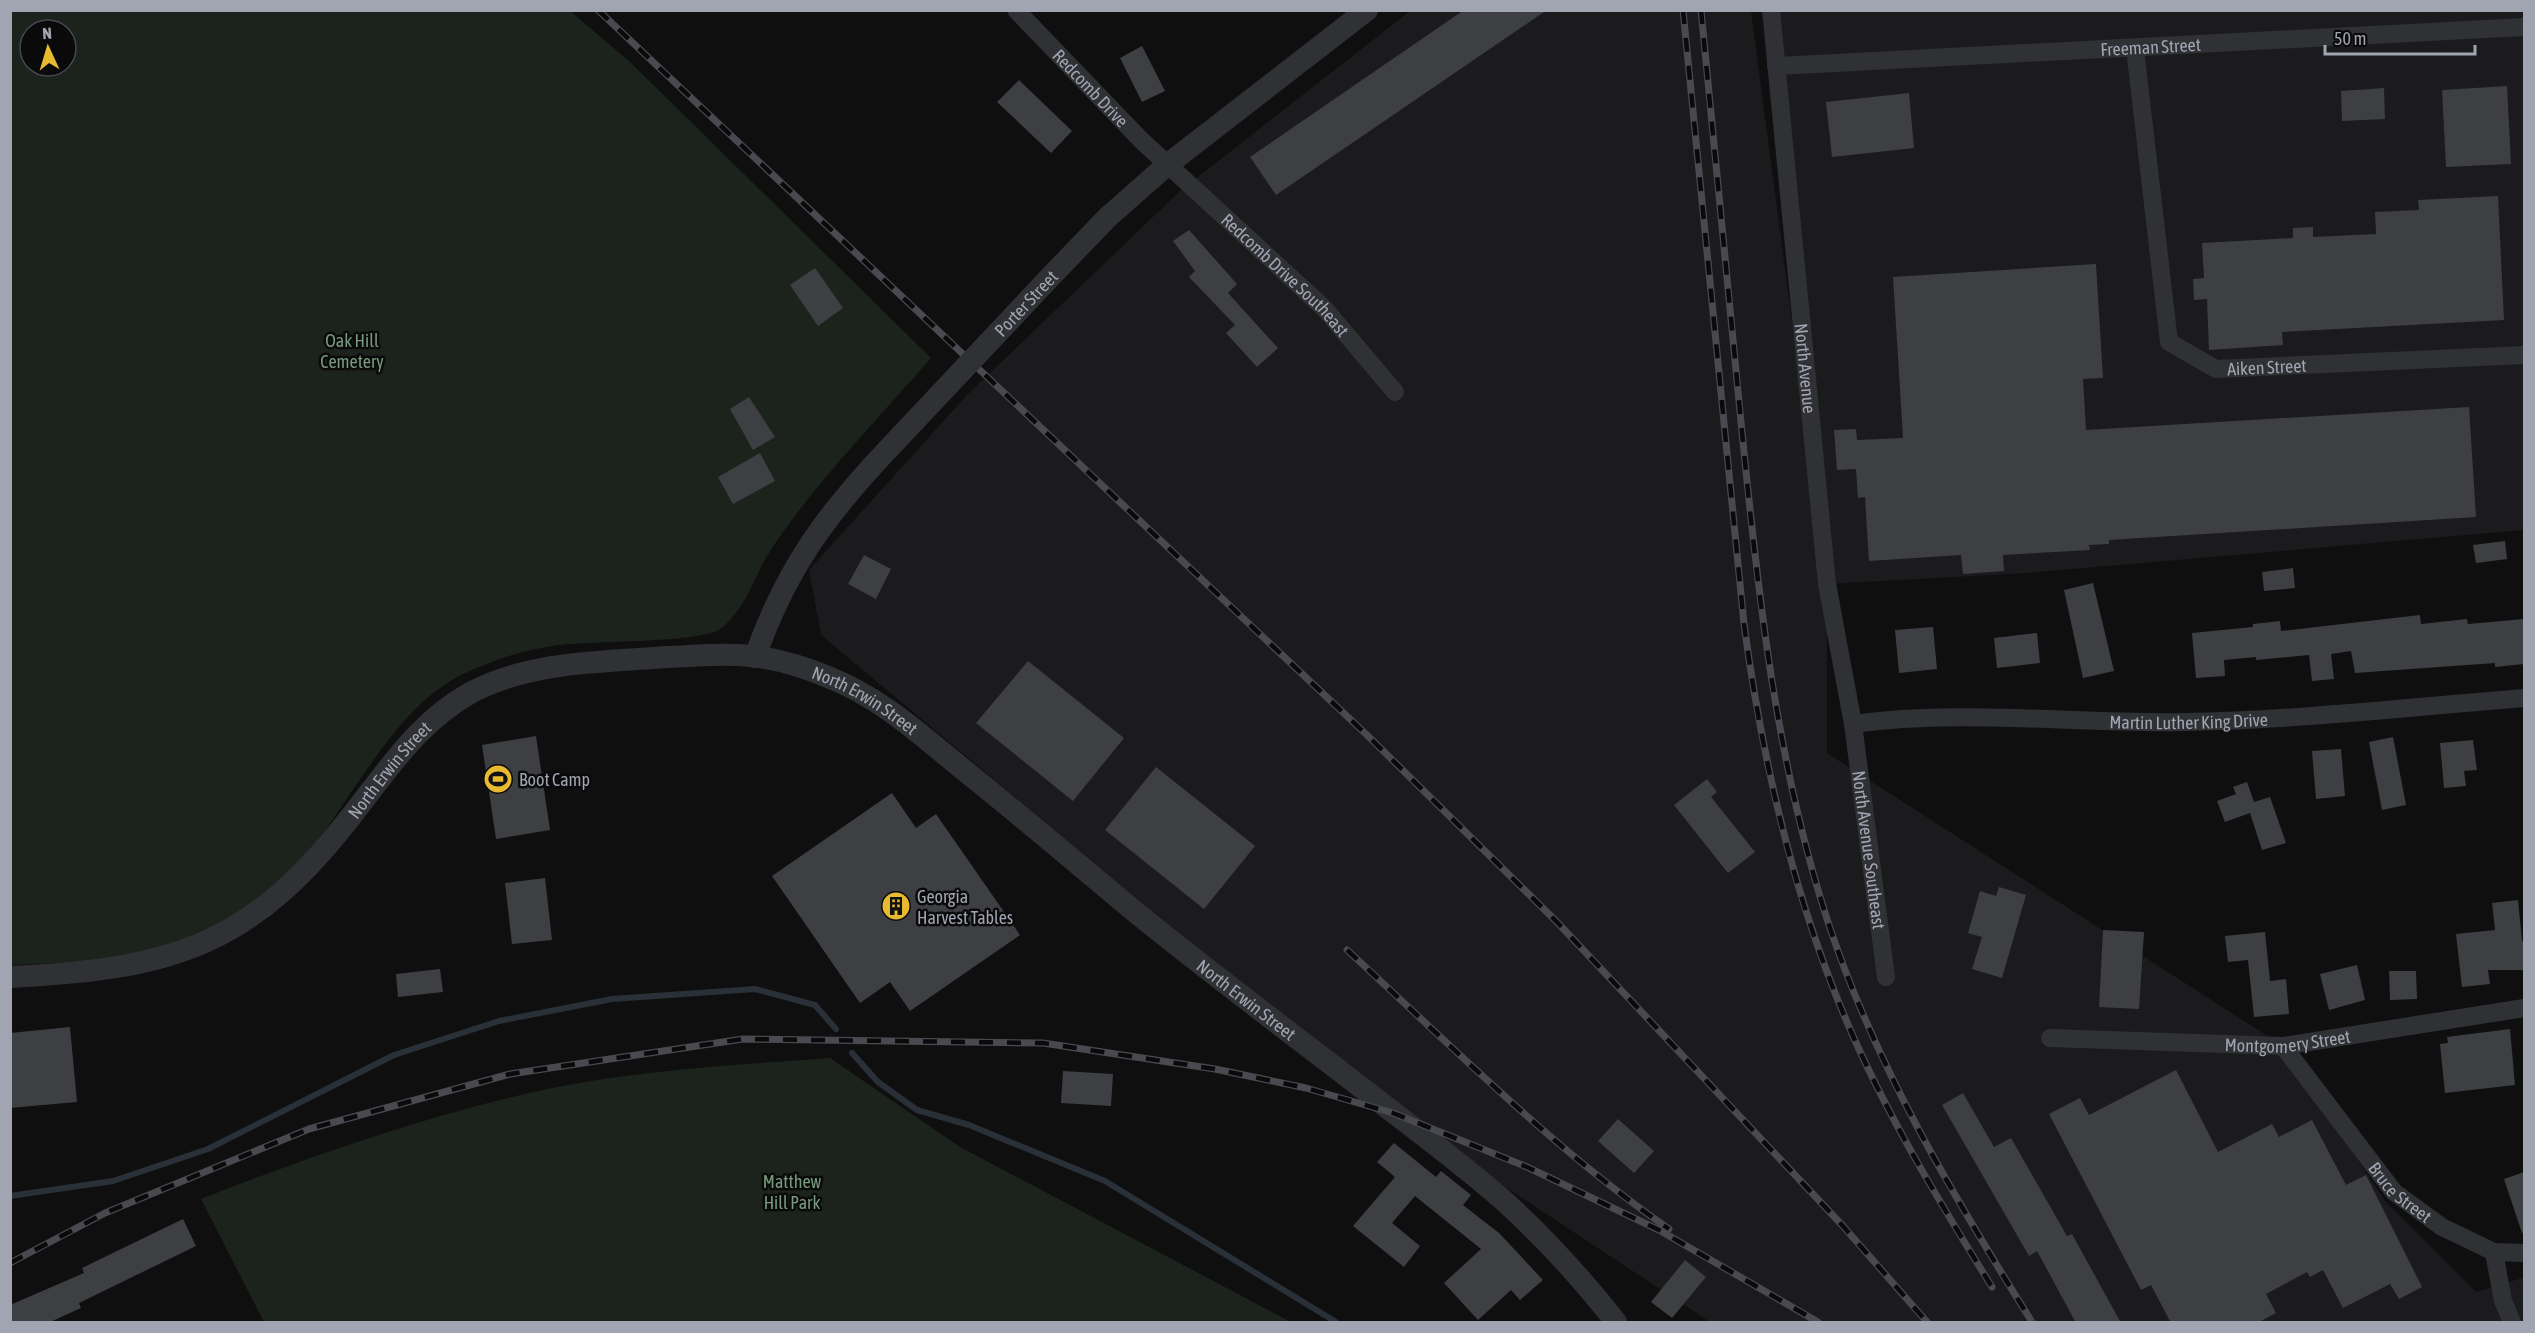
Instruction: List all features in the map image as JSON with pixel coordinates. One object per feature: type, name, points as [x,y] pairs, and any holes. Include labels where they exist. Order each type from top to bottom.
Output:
[{"type":"street","name":"Redcomb Drive","points":[[1016,10],[1167,165]]},
{"type":"street","name":"Porter Street","points":[[755,657],[774,608],[815,535],[850,489],[1054,273],[1108,217],[1167,165],[1367,10]]},
{"type":"street","name":"North Avenue","points":[[1770,10],[1827,584],[1853,724]]},
{"type":"street","name":"Freeman Street","points":[[1776,66],[2524,27]]},
{"type":"street","name":"Aiken Street","points":[[2135,49],[2169,342],[2216,369],[2524,355]]},
{"type":"street","name":"Redcomb Drive Southeast","points":[[1167,165],[1324,308],[1395,392]]},
{"type":"street","name":"North Erwin Street","points":[[10,977],[84,973],[134,965],[183,952],[230,931],[265,907],[314,862],[394,759],[426,724],[456,702],[498,680],[544,668],[594,662],[710,655],[755,657],[789,664],[846,685],[874,701],[922,736],[1143,918],[1503,1200],[1565,1262],[1616,1323]]},
{"type":"street","name":"Martin Luther King Drive","points":[[1853,724],[1915,718],[2135,722],[2234,720],[2524,698]]},
{"type":"street","name":"North Avenue Southeast","points":[[1853,724],[1886,977]]},
{"type":"street","name":"Montgomery Street","points":[[2050,1038],[2283,1046],[2524,1008]]},
{"type":"street","name":"Bruce Street","points":[[2283,1046],[2394,1192],[2442,1227],[2494,1252]]},
{"type":"street","points":[[2512,1323],[2503,1301],[2494,1252],[2524,1253]]},
{"type":"shaded area","points":[[1410,11],[1751,11],[1823,557],[1771,11],[2524,11],[2524,530],[2027,573],[1827,584],[1827,753],[2283,1046],[2385,1201],[2476,1292],[2522,1278],[2524,1322],[1710,1322],[1393,1113],[821,635],[809,570],[967,395],[1180,191]]},
{"type":"green space","name":"Oak Hill Cemetery","points":[[11,11],[570,11],[629,61],[931,358],[848,451],[789,523],[765,559],[739,609],[722,628],[711,633],[671,639],[574,644],[534,649],[463,674],[430,696],[402,724],[313,847],[294,869],[247,907],[220,923],[163,947],[105,960],[11,965]]},
{"type":"green space","name":"Matthew Hill Park","points":[[830,1058],[960,1147],[1291,1322],[264,1322],[201,1199],[285,1167],[412,1124],[542,1090],[650,1073]]},
{"type":"building","points":[[1464,10],[1547,10],[1276,195],[1250,157]]},
{"type":"building","points":[[1142,46],[1165,91],[1142,102],[1120,58]]},
{"type":"building","points":[[1019,80],[1072,131],[1051,153],[997,102]]},
{"type":"building","points":[[2507,86],[2511,164],[2446,167],[2442,90]]},
{"type":"building","points":[[2384,88],[2385,119],[2342,121],[2341,91]]},
{"type":"building","points":[[1909,93],[1914,148],[1832,157],[1826,102]]},
{"type":"building","points":[[2498,196],[2504,320],[2282,332],[2283,345],[2209,350],[2207,299],[2194,300],[2193,279],[2204,278],[2202,243],[2293,238],[2293,228],[2313,227],[2313,237],[2376,234],[2375,212],[2419,210],[2418,200]]},
{"type":"building","points":[[1189,230],[1237,284],[1228,293],[1278,348],[1257,367],[1226,333],[1235,325],[1189,277],[1195,271],[1173,241]]},
{"type":"building","points":[[2096,264],[2103,378],[2083,379],[2086,430],[2469,407],[2476,517],[2109,540],[2109,544],[2089,545],[2090,550],[2003,555],[2004,571],[1963,574],[1961,555],[1869,561],[1865,497],[1858,498],[1856,469],[1837,470],[1834,430],[1856,429],[1857,440],[1903,438],[1893,277]]},
{"type":"building","points":[[815,268],[843,308],[818,326],[790,285]]},
{"type":"building","points":[[749,397],[775,437],[753,450],[730,409]]},
{"type":"building","points":[[760,453],[775,481],[733,504],[718,477]]},
{"type":"building","points":[[2505,541],[2507,559],[2476,563],[2473,545]]},
{"type":"building","points":[[864,555],[891,569],[876,599],[848,584]]},
{"type":"building","points":[[2293,568],[2295,588],[2264,591],[2262,572]]},
{"type":"building","points":[[2093,583],[2114,671],[2083,678],[2064,590]]},
{"type":"building","points":[[2420,615],[2421,624],[2467,619],[2468,624],[2524,619],[2524,664],[2495,667],[2495,663],[2355,673],[2351,651],[2331,654],[2334,679],[2312,681],[2309,655],[2256,660],[2256,657],[2224,660],[2225,676],[2196,678],[2192,633],[2253,627],[2253,624],[2280,621],[2281,631]]},
{"type":"building","points":[[1933,627],[1937,669],[1899,673],[1895,630]]},
{"type":"building","points":[[2037,633],[2040,663],[1997,668],[1994,638]]},
{"type":"building","points":[[1028,661],[1124,738],[1073,801],[976,723]]},
{"type":"building","points":[[536,736],[550,830],[496,839],[482,745]]},
{"type":"building","points":[[2393,737],[2406,805],[2382,810],[2369,742]]},
{"type":"building","points":[[2473,740],[2477,770],[2464,771],[2466,786],[2444,788],[2440,743]]},
{"type":"building","points":[[2341,749],[2345,796],[2316,799],[2312,751]]},
{"type":"building","points":[[1156,767],[1255,846],[1204,909],[1105,830]]},
{"type":"building","points":[[1707,779],[1717,792],[1711,797],[1755,852],[1728,873],[1674,805]]},
{"type":"building","points":[[2247,782],[2254,802],[2270,797],[2286,843],[2262,850],[2250,813],[2225,822],[2217,801],[2236,794],[2233,787]]},
{"type":"building","name":"Georgia Harvest Tables","points":[[892,793],[916,828],[936,814],[1020,935],[910,1011],[890,982],[860,1003],[772,876]]},
{"type":"building","points":[[545,878],[552,940],[512,944],[505,883]]},
{"type":"building","points":[[1999,887],[2026,895],[2002,978],[1972,969],[1982,937],[1968,933],[1980,891],[1996,896]]},
{"type":"building","points":[[2518,900],[2522,941],[2524,941],[2524,970],[2488,970],[2490,984],[2462,987],[2456,934],[2495,930],[2492,903]]},
{"type":"building","points":[[2103,930],[2144,932],[2139,1009],[2099,1007]]},
{"type":"building","points":[[2265,932],[2270,981],[2286,979],[2289,1014],[2254,1017],[2248,960],[2228,962],[2225,936]]},
{"type":"building","points":[[2357,965],[2365,1000],[2329,1010],[2320,974]]},
{"type":"building","points":[[440,969],[443,992],[398,997],[396,974]]},
{"type":"building","points":[[2389,971],[2416,971],[2417,999],[2390,1000]]},
{"type":"building","points":[[70,1027],[77,1102],[10,1108],[10,1033]]},
{"type":"building","points":[[2510,1029],[2515,1085],[2445,1093],[2440,1044],[2448,1043],[2447,1037]]},
{"type":"building","points":[[2176,1070],[2218,1152],[2272,1124],[2279,1137],[2312,1120],[2346,1185],[2366,1175],[2422,1287],[2399,1299],[2390,1284],[2343,1308],[2323,1270],[2310,1277],[2307,1272],[2266,1294],[2276,1313],[2257,1323],[2171,1323],[2151,1285],[2141,1290],[2049,1114],[2080,1098],[2089,1115]]},
{"type":"building","points":[[1063,1071],[1113,1074],[1111,1106],[1061,1103]]},
{"type":"building","points":[[1963,1093],[1994,1147],[2011,1138],[2067,1236],[2072,1234],[2121,1323],[2076,1323],[2037,1251],[2029,1256],[1942,1105]]},
{"type":"building","points":[[1618,1119],[1654,1151],[1634,1173],[1598,1141]]},
{"type":"building","points":[[1394,1143],[1436,1177],[1441,1171],[1471,1195],[1463,1205],[1499,1233],[1543,1280],[1520,1300],[1511,1290],[1478,1320],[1444,1283],[1481,1249],[1415,1196],[1392,1223],[1420,1246],[1404,1267],[1353,1226],[1395,1177],[1377,1162]]},
{"type":"building","points":[[2524,1172],[2524,1232],[2522,1233],[2504,1179]]},
{"type":"building","points":[[183,1219],[196,1246],[79,1303],[81,1308],[48,1323],[10,1323],[10,1305],[84,1273],[82,1268]]},
{"type":"building","points":[[1685,1260],[1706,1277],[1672,1318],[1651,1302]]},
{"type":"waterway","points":[[10,1196],[113,1181],[208,1149],[394,1055],[499,1021],[612,999],[755,989],[815,1005],[836,1029]]},
{"type":"waterway","points":[[852,1053],[878,1082],[917,1110],[969,1125],[1105,1181],[1336,1322]]},
{"type":"railway","points":[[598,10],[1368,736],[1556,921],[1842,1225],[1927,1322]]},
{"type":"railway","points":[[1683,10],[1744,624],[1761,730],[1784,834],[1798,886],[1832,987],[1868,1069],[1936,1195],[1992,1287]]},
{"type":"railway","points":[[1701,10],[1754,551],[1772,679],[1796,806],[1831,931],[1871,1033],[1947,1181],[2032,1322]]},
{"type":"railway","points":[[1347,950],[1543,1130],[1584,1165],[1669,1229]]},
{"type":"railway","points":[[10,1263],[105,1213],[309,1129],[510,1074],[743,1039],[1043,1043],[1215,1069],[1306,1088],[1393,1113],[1527,1167],[1659,1230],[1818,1322]]},
{"type":"place","name":"Boot Camp","points":[[498,779]]},
{"type":"place","name":"Georgia Harvest Tables","points":[[896,906]]}]
